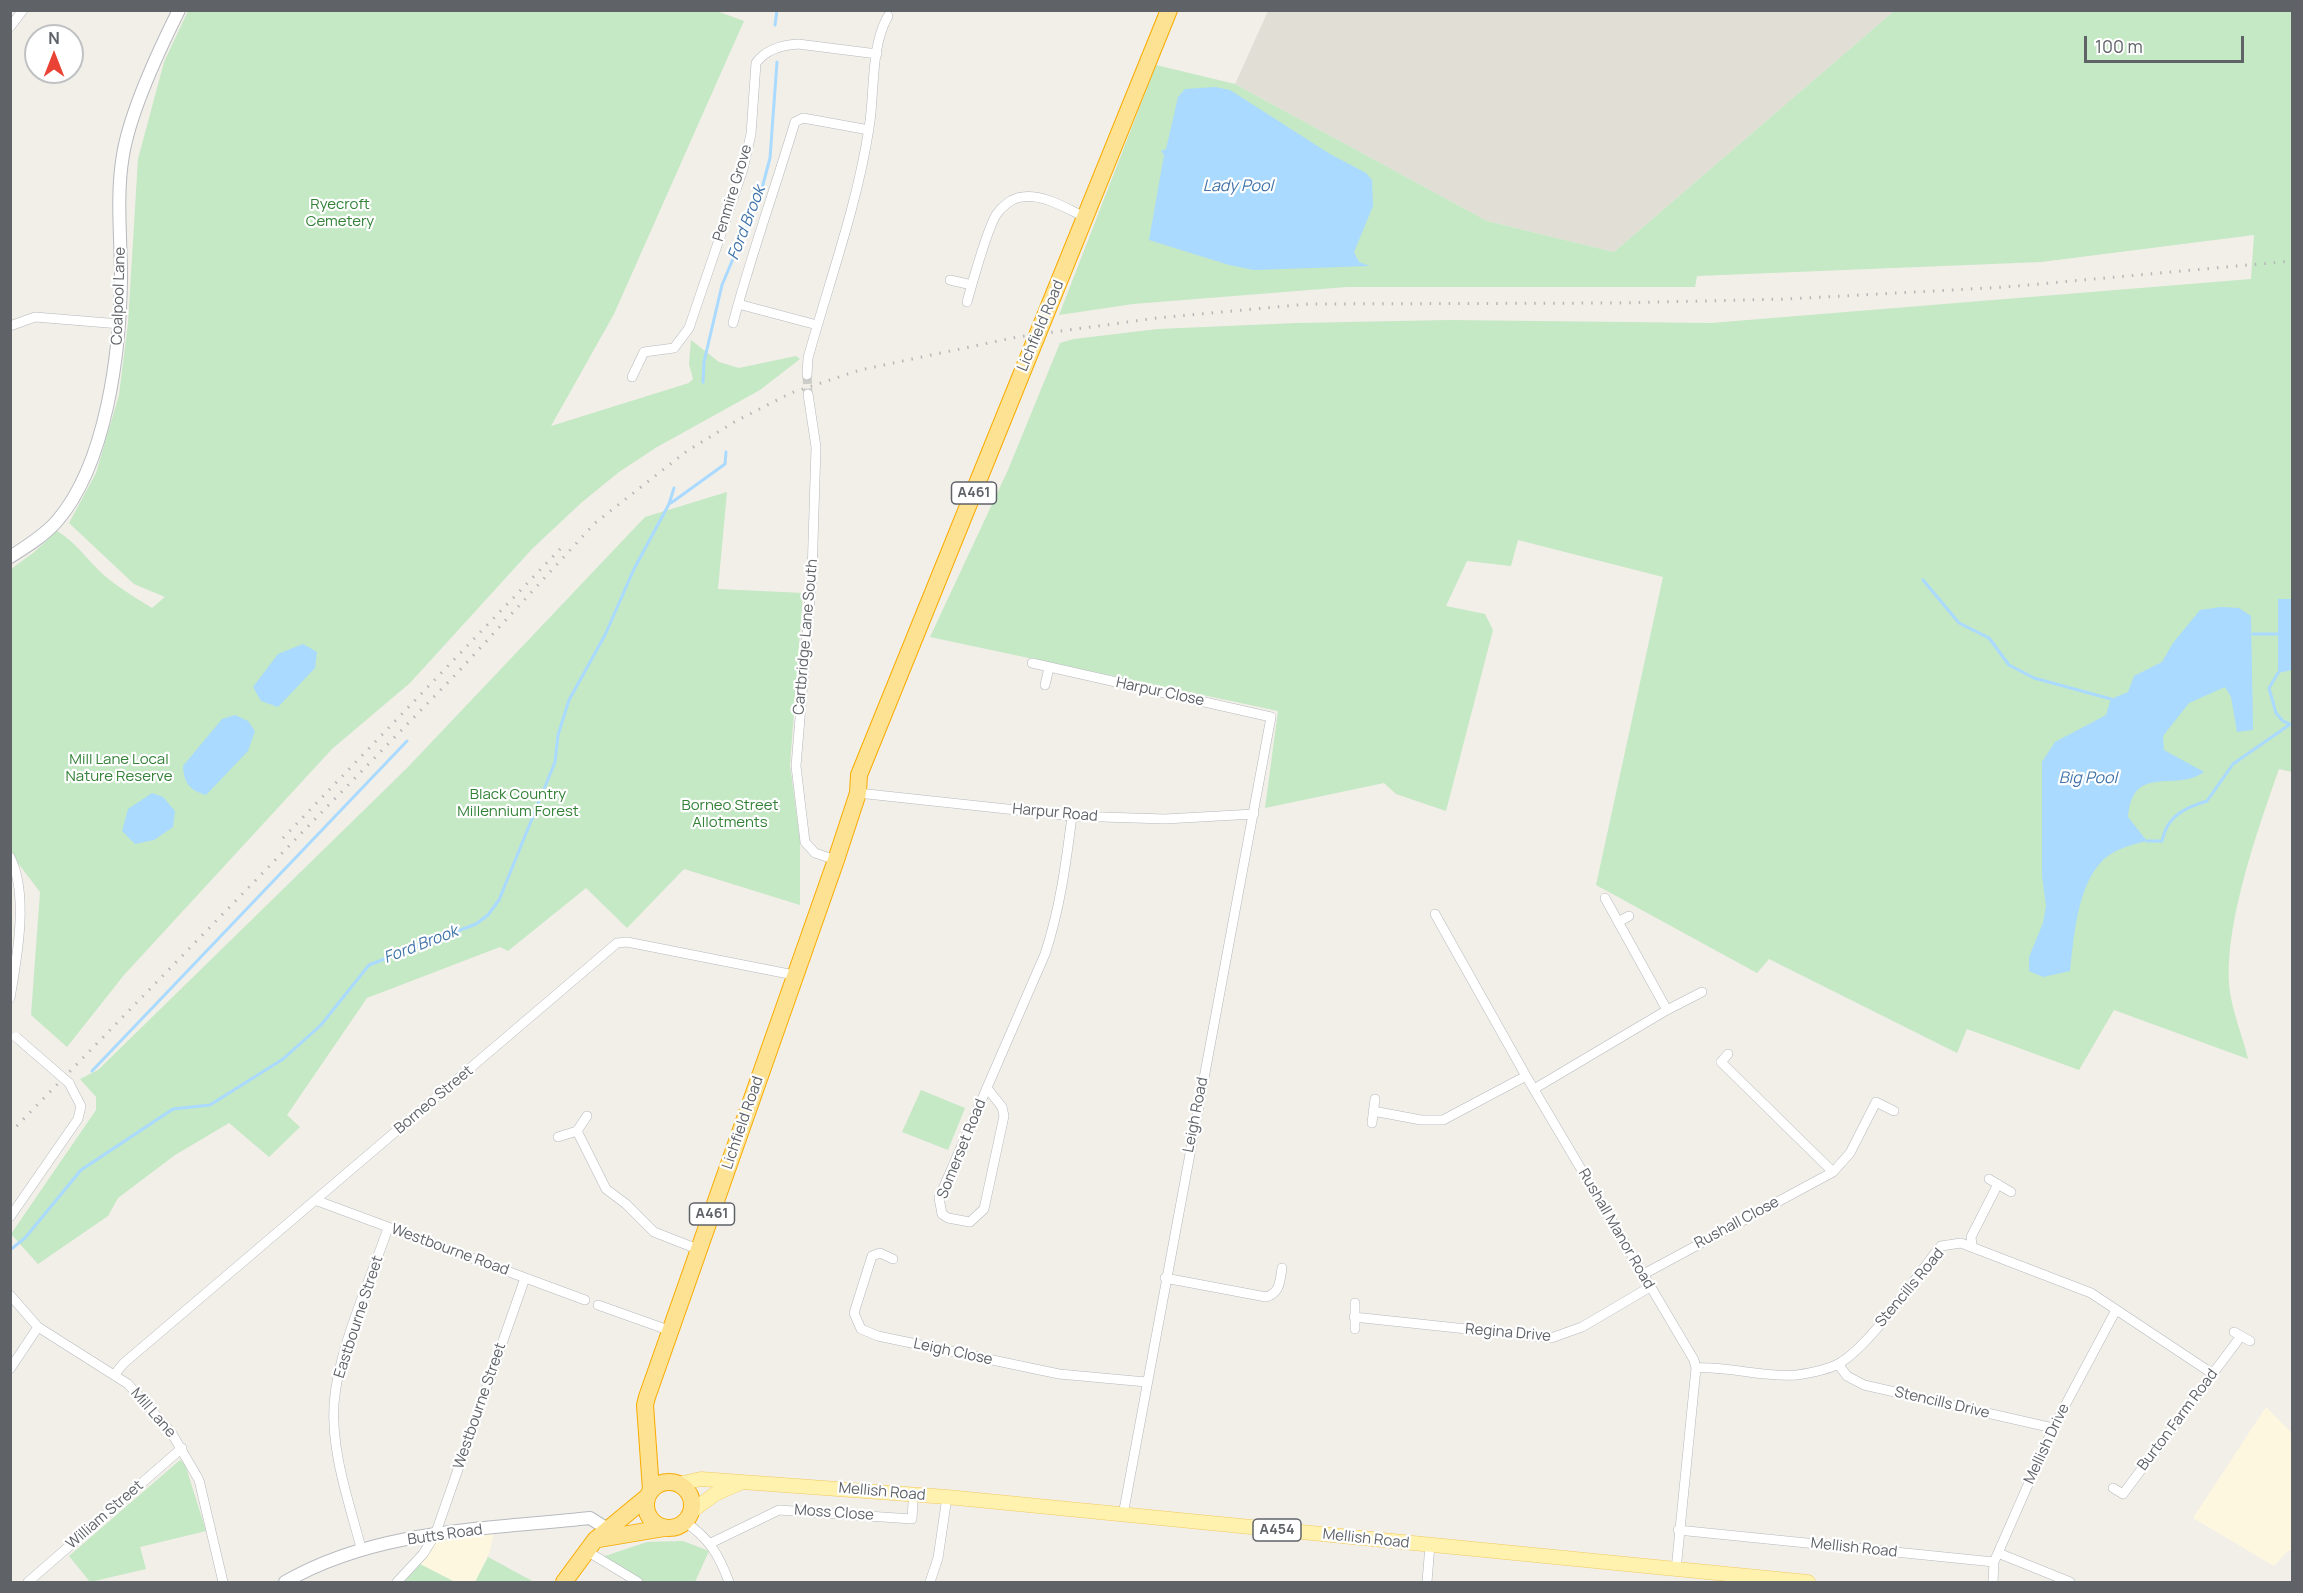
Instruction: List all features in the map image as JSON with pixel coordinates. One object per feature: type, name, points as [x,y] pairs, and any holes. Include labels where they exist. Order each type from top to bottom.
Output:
[{"type":"highway","name":"Lichfield Road","points":[[649,1494],[645,1405],[836,860],[858,793],[859,775],[1045,313],[1087,218],[1169,10]]},
{"type":"highway","points":[[596,1540],[674,1528],[688,1517],[691,1497],[673,1483],[648,1456]]},
{"type":"highway","points":[[564,1582],[596,1540],[649,1494],[673,1483]]},
{"type":"highway","points":[[649,1494],[648,1516],[656,1525],[664,1528]]},
{"type":"main road","name":"Mellish Road","points":[[673,1483],[701,1479],[745,1481],[946,1497],[1808,1582]]},
{"type":"main road","name":"Mellish Road","points":[[688,1517],[715,1494],[745,1481]]},
{"type":"street","points":[[10,27],[23,10]]},
{"type":"street","name":"Coalpool Lane","points":[[10,557],[57,522],[85,475],[116,364],[120,324],[123,155],[140,101],[179,10]]},
{"type":"street","points":[[807,375],[808,358],[843,238],[869,130],[877,54],[882,27],[888,16]]},
{"type":"street","name":"Penmire Grove","points":[[632,377],[644,352],[674,348],[689,328],[742,169],[751,134],[756,63],[763,54],[786,45],[798,44],[877,54]]},
{"type":"street","points":[[734,323],[795,122],[803,118],[869,130]]},
{"type":"street","points":[[967,302],[996,215],[1008,202],[1020,197],[1032,197],[1051,201],[1087,218]]},
{"type":"street","points":[[950,280],[972,285]]},
{"type":"street","points":[[738,304],[817,325]]},
{"type":"street","points":[[12,321],[35,317],[120,324]]},
{"type":"street","name":"Cartbridge Lane South","points":[[808,394],[816,458],[812,574],[796,766],[805,842],[814,853],[836,860]]},
{"type":"street","name":"Harpur Close","points":[[1032,663],[1271,717]]},
{"type":"street","points":[[1045,685],[1049,668]]},
{"type":"street","name":"Leigh Road","points":[[1123,1515],[1165,1278],[1271,717]]},
{"type":"street","name":"Harpur Road","points":[[858,793],[1072,816],[1165,819],[1254,814]]},
{"type":"street","name":"Somerset Road","points":[[987,1088],[1002,1107],[1004,1116],[984,1209],[970,1222],[948,1218],[942,1214],[939,1198],[1055,925],[1065,877],[1072,816]]},
{"type":"street","points":[[10,857],[16,870],[20,916],[10,998]]},
{"type":"street","points":[[1605,898],[1667,1010]]},
{"type":"street","name":"Rushall Manor Road","points":[[1436,914],[1526,1076],[1696,1368]]},
{"type":"street","points":[[1618,922],[1629,916]]},
{"type":"street","name":"Borneo Street","points":[[114,1375],[132,1356],[617,943],[627,942],[794,975]]},
{"type":"street","points":[[1534,1089],[1667,1010],[1702,992]]},
{"type":"street","points":[[10,1217],[78,1119],[81,1106],[69,1083],[13,1035]]},
{"type":"street","points":[[1728,1054],[1721,1062],[1833,1172]]},
{"type":"street","points":[[1373,1111],[1421,1120],[1443,1120],[1526,1076]]},
{"type":"street","points":[[1372,1124],[1375,1099]]},
{"type":"street","name":"Rushall Close","points":[[1642,1275],[1833,1172],[1850,1153],[1876,1102],[1894,1111]]},
{"type":"street","points":[[558,1137],[577,1131],[587,1116]]},
{"type":"street","points":[[577,1131],[606,1190],[626,1204],[654,1232],[700,1250]]},
{"type":"street","points":[[1972,1245],[1971,1237],[1993,1182],[2011,1192]]},
{"type":"street","name":"Westbourne Road","points":[[315,1200],[585,1300]]},
{"type":"street","name":"Eastbourne Street","points":[[361,1548],[340,1463],[334,1405],[345,1352],[388,1228]]},
{"type":"street","name":"Stencills Road","points":[[1696,1368],[1719,1366],[1771,1375],[1797,1375],[1838,1364],[1871,1335],[1941,1246],[1961,1243],[1972,1245],[2091,1293],[2213,1374]]},
{"type":"street","name":"Leigh Close","points":[[893,1259],[880,1253],[872,1256],[854,1313],[861,1329],[878,1336],[1059,1374],[1146,1382]]},
{"type":"street","points":[[1165,1278],[1266,1296],[1277,1290],[1279,1270]]},
{"type":"street","name":"Westbourne Street","points":[[397,1582],[423,1554],[435,1534],[525,1278]]},
{"type":"street","name":"Regina Drive","points":[[1354,1317],[1551,1338],[1582,1327],[1650,1287]]},
{"type":"street","name":"Mill Lane","points":[[10,1295],[38,1327],[114,1375],[138,1394],[182,1448],[203,1492],[222,1582]]},
{"type":"street","points":[[1355,1303],[1355,1329]]},
{"type":"street","points":[[598,1305],[671,1331]]},
{"type":"street","name":"Mellish Drive","points":[[1994,1582],[1996,1557],[2053,1428],[2116,1310]]},
{"type":"street","points":[[10,1369],[38,1327]]},
{"type":"street","name":"Burton Farm Road","points":[[2113,1488],[2123,1494],[2213,1374],[2237,1334],[2250,1341]]},
{"type":"street","name":"Stencills Drive","points":[[1838,1364],[1847,1376],[1864,1385],[2053,1428]]},
{"type":"street","points":[[1676,1570],[1678,1530],[1696,1368]]},
{"type":"street","name":"William Street","points":[[28,1582],[182,1448]]},
{"type":"street","points":[[930,1582],[938,1558],[946,1497]]},
{"type":"street","name":"Moss Close","points":[[711,1543],[779,1510],[912,1519],[913,1503]]},
{"type":"street","points":[[688,1517],[711,1543],[729,1582]]},
{"type":"street","name":"Butts Road","points":[[285,1582],[319,1564],[361,1548],[435,1534],[590,1518],[596,1540]]},
{"type":"street","name":"Mellish Road","points":[[1678,1530],[1996,1557],[2070,1582]]},
{"type":"street","points":[[596,1540],[638,1582]]},
{"type":"street","points":[[1427,1582],[1430,1545]]},
{"type":"shaded area","points":[[1268,11],[1894,11],[1614,252],[1487,221],[1235,84]]},
{"type":"shaded area","points":[[2266,1407],[2292,1433],[2292,1550],[2288,1551],[2274,1566],[2193,1518]]},
{"type":"shaded area","points":[[494,1532],[490,1551],[475,1582],[455,1582],[420,1564],[440,1536]]},
{"type":"green space","points":[[714,10],[744,21],[614,314],[551,426],[689,383],[693,379],[689,364],[691,340],[719,362],[739,368],[796,356],[800,359],[760,390],[657,447],[619,472],[581,503],[532,549],[410,683],[332,749],[124,975],[67,1047],[31,1015],[40,892],[11,854],[11,569],[57,531],[110,580],[152,608],[165,597],[134,584],[69,523],[96,473],[119,395],[128,323],[138,159],[164,62],[188,11]]},
{"type":"green space","points":[[1894,11],[2292,11],[2292,772],[2279,769],[2252,849],[2231,939],[2230,992],[2248,1059],[2114,1010],[2079,1070],[1967,1029],[1957,1053],[1769,959],[1757,973],[1596,885],[1663,577],[1518,540],[1511,566],[1467,561],[1446,606],[1485,614],[1493,630],[1446,811],[1396,794],[1384,783],[1265,808],[1278,711],[930,637],[1008,470],[1060,343],[1074,339],[1158,329],[1296,323],[1450,320],[1711,323],[2251,279],[2254,235],[2041,262],[1697,276],[1695,287],[1347,287],[1133,304],[1059,315],[1156,65],[1235,84],[1487,221],[1614,252]]},
{"type":"green space","name":"Black Country Millennium Forest","points":[[727,492],[718,589],[803,593],[790,765],[800,840],[800,905],[684,869],[627,928],[586,888],[508,951],[500,947],[367,998],[287,1115],[300,1127],[269,1157],[229,1123],[175,1155],[118,1198],[108,1216],[38,1264],[11,1234],[96,1110],[96,1097],[80,1079],[98,1070],[407,768],[645,517]]},
{"type":"green space","points":[[921,1090],[965,1108],[948,1150],[902,1132]]},
{"type":"green space","points":[[180,1460],[185,1464],[206,1531],[140,1547],[146,1569],[90,1582],[69,1556]]},
{"type":"green space","points":[[683,1541],[709,1551],[695,1582],[641,1582],[599,1558],[647,1542]]},
{"type":"green space","points":[[488,1557],[534,1582],[475,1582]]},
{"type":"green space","points":[[420,1564],[455,1582],[404,1582]]},
{"type":"water","name":"Lady Pool","points":[[1215,87],[1230,90],[1330,154],[1366,173],[1372,180],[1373,206],[1354,252],[1359,262],[1370,266],[1254,270],[1229,265],[1149,240],[1164,155],[1161,151],[1166,149],[1178,97],[1185,89]]},
{"type":"water","points":[[2278,599],[2292,599],[2292,670],[2278,673]]},
{"type":"water","name":"Big Pool","points":[[2221,607],[2239,608],[2251,616],[2253,730],[2237,732],[2231,697],[2225,687],[2189,703],[2163,736],[2164,750],[2204,772],[2193,778],[2147,784],[2138,790],[2132,800],[2128,817],[2147,841],[2113,852],[2095,870],[2082,897],[2078,912],[2070,971],[2043,977],[2029,971],[2029,957],[2043,923],[2046,906],[2042,875],[2042,762],[2055,742],[2106,715],[2111,699],[2128,692],[2134,676],[2162,662],[2173,643],[2200,610]]},
{"type":"water","points":[[303,644],[317,652],[315,668],[278,707],[261,701],[253,687],[278,654]]},
{"type":"water","points":[[235,715],[248,721],[255,731],[248,751],[206,795],[195,791],[186,781],[183,766],[222,719]]},
{"type":"water","points":[[152,793],[163,797],[175,811],[173,827],[154,840],[135,844],[122,831],[128,809]]},
{"type":"waterway","name":"Ford Brook","points":[[775,25],[777,10]]},
{"type":"waterway","name":"Ford Brook","points":[[703,382],[704,362],[722,285],[761,192],[770,158],[777,62]]},
{"type":"waterway","name":"Ford Brook","points":[[671,503],[725,464],[726,452]]},
{"type":"waterway","name":"Ford Brook","points":[[10,1250],[25,1238],[81,1170],[173,1109],[210,1105],[283,1059],[321,1025],[369,965],[476,924],[488,915],[499,900],[555,762],[558,735],[569,700],[605,635],[634,569],[669,504],[674,488]]},
{"type":"waterway","points":[[1923,580],[1959,623],[1989,638],[2009,665],[2034,678],[2111,699]]},
{"type":"waterway","points":[[2253,634],[2278,634]]},
{"type":"waterway","points":[[2278,673],[2269,688],[2276,713],[2283,721],[2292,725]]},
{"type":"waterway","points":[[2147,841],[2162,841],[2164,832],[2172,819],[2184,810],[2207,801],[2233,764],[2289,725]]},
{"type":"waterway","points":[[92,1071],[407,741]]},
{"type":"tunnel","points":[[807,375],[808,394]]},
{"type":"railway","points":[[10,1133],[459,671],[595,523],[687,451],[736,421],[791,393],[860,370],[1017,337],[1157,318],[1308,304],[1617,303],[1788,299],[2006,287],[2292,261]]},
{"type":"railway","points":[[283,838],[563,546]]},
{"type":"park label","name":"Ryecroft Cemetery","points":[[340,214]]},
{"type":"park label","name":"Mill Lane Local Nature Reserve","points":[[119,768]]},
{"type":"park label","name":"Borneo Street Allotments","points":[[730,814]]}]
